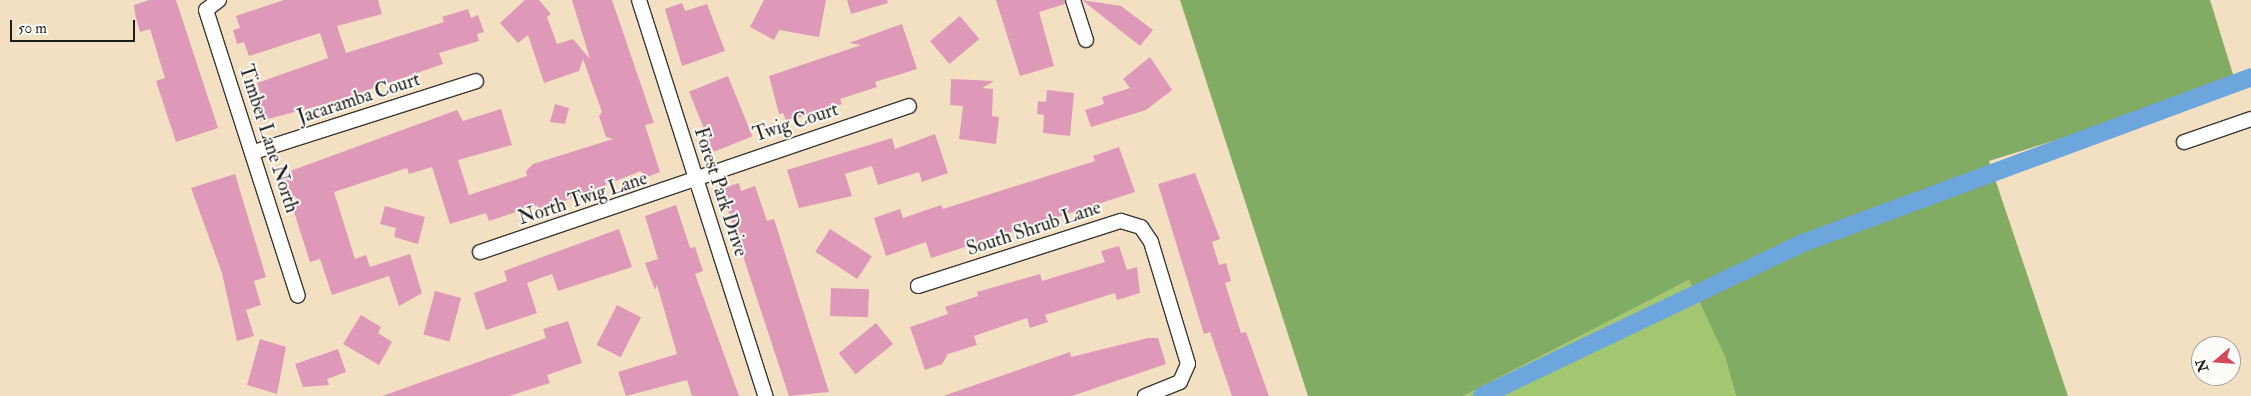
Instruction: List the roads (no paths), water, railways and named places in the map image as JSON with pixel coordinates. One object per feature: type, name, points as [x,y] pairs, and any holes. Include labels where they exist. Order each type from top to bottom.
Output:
[{"type":"street","name":"Timber Lane North","points":[[218,0],[206,10],[254,152],[298,296]]},
{"type":"street","name":"Forest Park Drive","points":[[638,0],[765,396]]},
{"type":"street","points":[[1073,0],[1086,40]]},
{"type":"street","name":"Jacaramba Court","points":[[254,152],[476,80]]},
{"type":"street","name":"Twig Court","points":[[697,181],[754,156],[910,106]]},
{"type":"street","points":[[2184,142],[2251,119]]},
{"type":"street","name":"North Twig Lane","points":[[480,252],[697,181]]},
{"type":"street","name":"South Shrub Lane","points":[[918,286],[1121,221],[1141,227],[1151,242],[1188,364],[1180,382],[1145,396]]},
{"type":"waterway","points":[[1482,396],[1803,243],[2251,77]]}]
